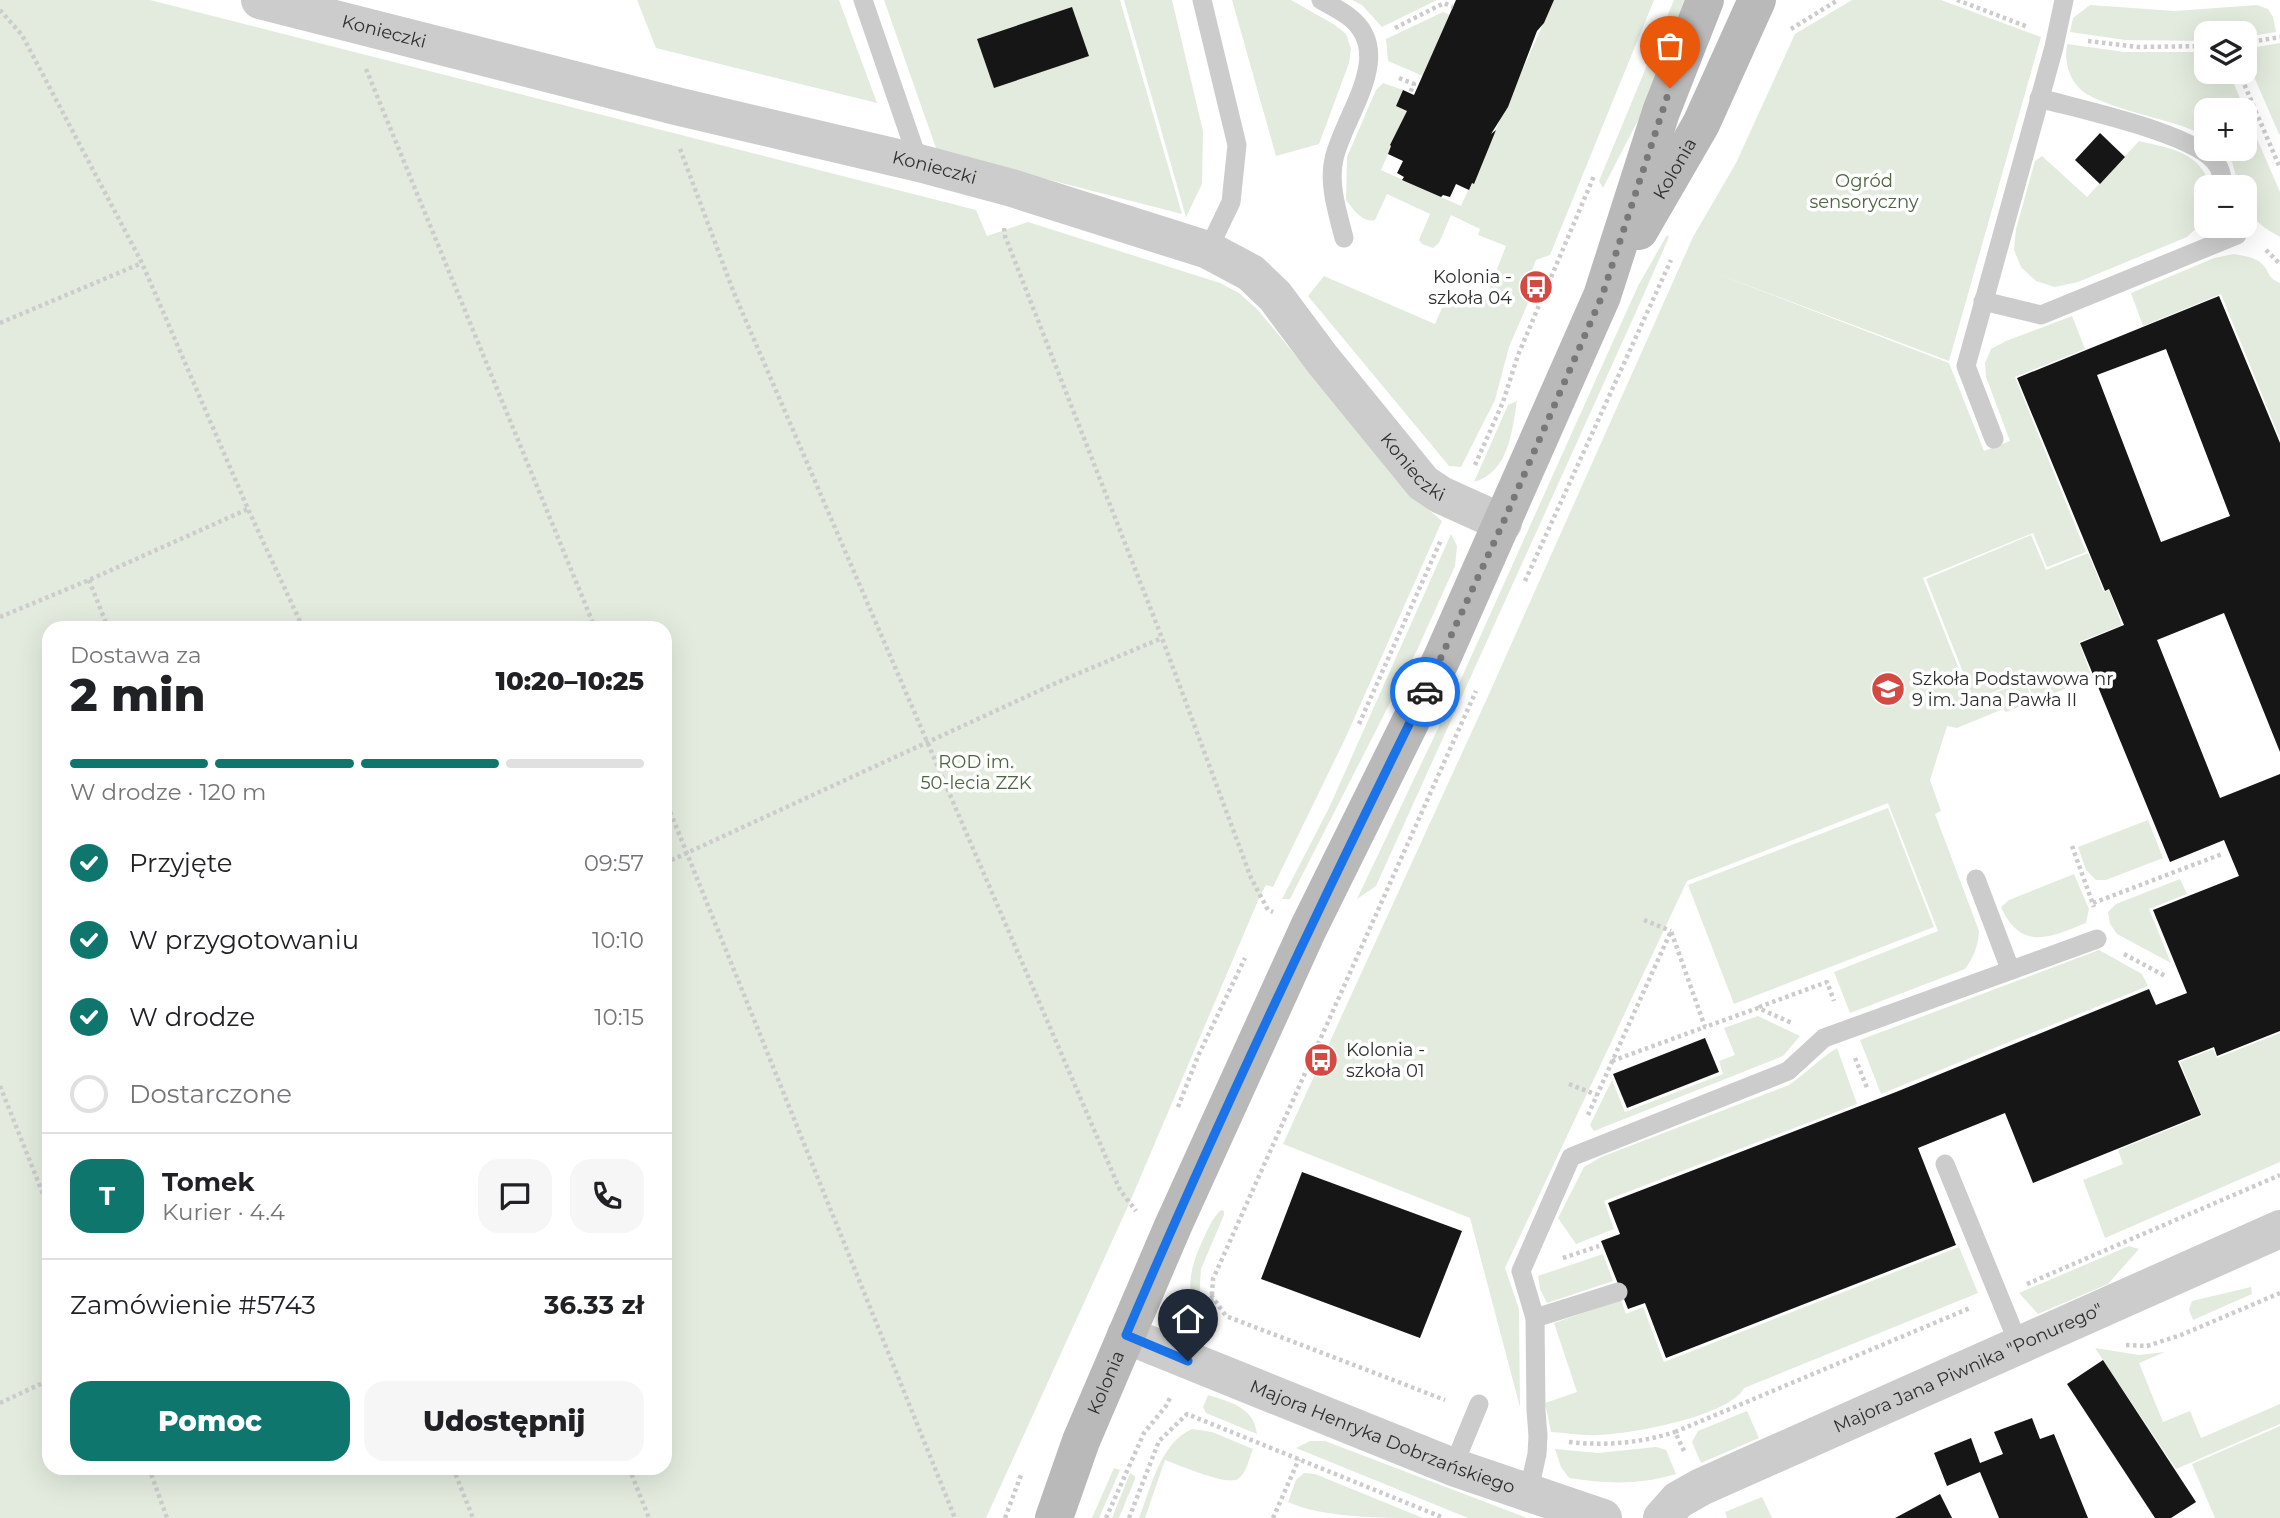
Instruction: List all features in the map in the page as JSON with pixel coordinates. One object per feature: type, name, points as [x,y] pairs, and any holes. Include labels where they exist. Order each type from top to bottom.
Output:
[{"type":"street","name":"Konieczki","points":[[260,0],[676,106],[919,163],[1012,188],[1208,250],[1251,273],[1275,296],[1322,359],[1423,483],[1458,503],[1503,523]]},
{"type":"street","name":"Kolonia","points":[[1054,1518],[1081,1441],[1172,1226],[1308,929],[1442,658],[1602,296],[1661,112],[1705,0]]},
{"type":"street","name":"Kolonia","points":[[1602,296],[1700,124],[1758,0]]},
{"type":"street","name":"Majora Jana Piwnika \"Ponurego\"","points":[[1662,1518],[1678,1500],[1701,1487],[2280,1229]]},
{"type":"street","name":"Majora Henryka Dobrzańskiego","points":[[1126,1335],[1453,1466],[1603,1518]]},
{"type":"lane","points":[[863,0],[919,163]]},
{"type":"lane","points":[[1202,0],[1237,145],[1231,202],[1208,250]]},
{"type":"lane","points":[[1321,0],[1350,17],[1363,34],[1370,55],[1367,75],[1333,160],[1335,199],[1344,238]]},
{"type":"lane","points":[[1994,439],[1966,366],[2064,0]]},
{"type":"lane","points":[[2039,98],[2174,136],[2199,149],[2218,166],[2221,175]]},
{"type":"lane","points":[[1983,301],[2042,315],[2230,238]]},
{"type":"lane","points":[[1976,878],[2010,969]]},
{"type":"lane","points":[[1528,1494],[1538,1445],[1535,1318],[1521,1271],[1571,1157],[1788,1071],[1824,1038],[2097,939]]},
{"type":"lane","points":[[1945,1164],[2020,1345]]},
{"type":"lane","points":[[1535,1318],[1618,1292]]},
{"type":"lane","points":[[1453,1466],[1479,1404]]},
{"type":"path","points":[[1790,29],[1838,0]]},
{"type":"path","points":[[1366,43],[1444,3],[1453,7]]},
{"type":"path","points":[[0,10],[22,35],[142,263],[248,509],[300,621]]},
{"type":"path","points":[[2257,41],[2280,37]]},
{"type":"path","points":[[366,68],[592,621]]},
{"type":"path","points":[[2244,84],[2280,168]]},
{"type":"path","points":[[677,142],[734,293],[1120,1191],[1129,1204]]},
{"type":"path","points":[[2275,156],[2280,149]]},
{"type":"path","points":[[1357,728],[1503,402],[1518,355],[1597,167]]},
{"type":"path","points":[[1004,230],[1260,897]]},
{"type":"path","points":[[1525,581],[1672,257]]},
{"type":"path","points":[[0,323],[142,263]]},
{"type":"path","points":[[0,617],[248,509]]},
{"type":"path","points":[[89,580],[105,621]]},
{"type":"path","points":[[672,860],[1056,683],[1162,638]]},
{"type":"path","points":[[1106,1518],[1144,1433],[1166,1406],[1206,1323],[1211,1307],[1213,1279],[1480,681]]},
{"type":"path","points":[[672,816],[954,1518]]},
{"type":"path","points":[[2093,903],[2222,854]]},
{"type":"path","points":[[1263,922],[1275,898]]},
{"type":"path","points":[[1644,920],[1671,931],[1705,1027]]},
{"type":"path","points":[[1571,1157],[1671,931]]},
{"type":"path","points":[[1178,1108],[1198,1056],[1251,947]]},
{"type":"path","points":[[1612,1061],[1758,1008],[1853,1051],[1868,1090]]},
{"type":"path","points":[[1569,1084],[1597,1095]]},
{"type":"path","points":[[0,1086],[42,1191]]},
{"type":"path","points":[[1701,1487],[1675,1432],[2280,1175]]},
{"type":"path","points":[[1130,1222],[1141,1198]]},
{"type":"path","points":[[1581,1252],[1599,1246]]},
{"type":"path","points":[[1211,1294],[1226,1316]]},
{"type":"path","points":[[0,1403],[42,1383]]},
{"type":"path","points":[[1129,1518],[1158,1441],[1187,1414],[1444,1518]]},
{"type":"path","points":[[1273,1518],[1299,1459]]},
{"type":"path","points":[[1005,1518],[1025,1466]]},
{"type":"path","points":[[152,1475],[167,1518]]},
{"type":"path","points":[[456,1475],[473,1518]]},
{"type":"path","points":[[632,1475],[649,1518]]},
{"type":"green space","name":"ROD im. 50-lecia ZZK","points":[[0,0],[150,0],[976,210],[987,236],[1028,222],[1220,283],[1239,293],[1258,310],[1409,493],[1442,521],[1345,739],[1273,887],[1266,885],[1260,896],[1129,1204],[986,1518],[0,1518]]},
{"type":"green space","points":[[637,0],[839,0],[877,103],[656,48]]},
{"type":"green space","points":[[884,0],[1120,0],[1182,214],[937,151]]},
{"type":"green space","points":[[1124,0],[1172,0],[1203,131],[1202,184],[1186,217]]},
{"type":"green space","points":[[1232,0],[1291,0],[1346,34],[1351,49],[1349,63],[1319,144],[1276,156]]},
{"type":"green space","points":[[1352,0],[1437,0],[1382,27],[1362,5]]},
{"type":"green space","points":[[1554,0],[1654,0],[1550,255],[1536,260],[1524,290],[1528,303],[1509,347],[1495,400],[1461,467],[1449,466],[1308,296],[1324,276],[1435,324],[1445,301],[1453,296],[1482,307],[1506,246],[1478,235],[1480,229],[1451,215],[1439,243],[1433,248],[1422,244],[1419,240],[1430,214],[1387,194],[1375,220],[1362,218],[1346,200],[1347,157],[1376,90],[1383,83],[1403,90],[1396,106],[1407,111],[1381,170],[1461,206]]},
{"type":"green space","points":[[1674,0],[1684,0],[1647,103],[1603,188],[1599,181]]},
{"type":"green space","name":"Ogród sensoryczny","points":[[1852,0],[1941,0],[2041,37],[1949,361],[1712,272],[1949,363],[1984,451],[2010,441],[1986,377],[1985,363],[1991,349],[2072,316],[2085,349],[2015,377],[2086,552],[2047,567],[2033,533],[1923,578],[1972,702],[2025,681],[2033,702],[2006,712],[2003,709],[1957,728],[1947,726],[1930,780],[1941,811],[1935,814],[1979,931],[1975,951],[1965,969],[1850,1013],[1834,972],[1938,931],[1888,803],[1687,881],[1505,1268],[1519,1309],[1520,1407],[1470,1218],[1283,1144],[1489,694],[1693,237],[1736,163],[1795,34]]},
{"type":"green space","points":[[2090,5],[2175,11],[2257,5],[2268,9],[2276,32],[2257,35],[2257,21],[2194,21],[2194,41],[2125,40],[2070,32],[2073,18]]},
{"type":"green space","points":[[1443,12],[1450,15],[1423,76],[1388,61],[1386,39]]},
{"type":"green space","points":[[2280,43],[2280,134],[2257,84],[2257,47]]},
{"type":"green space","points":[[2067,44],[2125,52],[2194,52],[2194,84],[2234,84],[2240,98],[2194,98],[2194,131],[2087,95],[2072,79],[2066,56]]},
{"type":"green space","points":[[2257,139],[2280,192],[2280,237],[2257,221],[2257,175],[2236,175],[2232,161],[2257,161]]},
{"type":"green space","points":[[2139,141],[2183,154],[2192,159],[2206,175],[2194,175],[2194,230],[2187,237],[2078,282],[2055,287],[2036,281],[2021,267],[2014,250],[2016,229],[2035,161],[2042,156],[2087,197]]},
{"type":"green space","points":[[1667,235],[1669,237],[1636,312],[1376,886],[1357,899],[1452,699],[1638,286]]},
{"type":"green space","points":[[2234,254],[2257,260],[2271,277],[2280,283],[2280,439],[2221,294],[2143,326],[2131,293],[2214,258]]},
{"type":"green space","points":[[1517,401],[1507,449],[1502,460],[1486,477],[1474,482],[1508,405]]},
{"type":"green space","points":[[1451,534],[1457,546],[1455,566],[1418,648],[1290,899],[1282,899],[1329,808]]},
{"type":"green space","points":[[2031,535],[2046,570],[2088,553],[2104,592],[2109,590],[2122,625],[2079,642],[2092,678],[2035,701],[2025,679],[1974,700],[1926,579]]},
{"type":"green space","points":[[1888,808],[1934,927],[1734,1004],[1688,885]]},
{"type":"green space","points":[[2148,820],[2163,858],[2106,880],[2096,880],[2086,870],[2078,847]]},
{"type":"green space","points":[[2074,874],[2089,909],[2086,923],[2061,933],[2038,937],[2027,936],[2009,921],[2001,907],[2009,900]]},
{"type":"green space","points":[[2180,879],[2187,894],[2149,909],[2171,963],[2117,934],[2110,924],[2108,912],[2116,904]]},
{"type":"green space","points":[[2099,950],[2142,974],[2148,986],[1881,1094],[1860,1040]]},
{"type":"green space","points":[[1758,1016],[1800,1036],[1783,1056],[1594,1131],[1590,1125],[1612,1080],[1625,1112],[1723,1074],[1719,1061],[1735,1055],[1724,1028]]},
{"type":"green space","points":[[2280,1033],[2280,1162],[2105,1238],[2083,1180],[2123,1164],[2118,1150],[2202,1116],[2180,1062],[2213,1049],[2217,1058]]},
{"type":"green space","points":[[1837,1048],[1857,1104],[1604,1201],[1614,1229],[1576,1244],[1558,1218],[1584,1167],[1601,1157],[1789,1085]]},
{"type":"green space","points":[[1221,1210],[1224,1215],[1201,1269],[1198,1318],[1190,1285],[1193,1265],[1206,1233]]},
{"type":"green space","points":[[2129,1246],[2139,1249],[2108,1284],[2038,1314],[2019,1293]]},
{"type":"green space","points":[[1959,1247],[1978,1293],[1744,1388],[1735,1398],[1700,1415],[1614,1434],[1551,1432],[1545,1403],[1577,1392],[1554,1323],[1621,1300],[1626,1314],[1643,1307],[1664,1362]]},
{"type":"green space","points":[[1603,1254],[1613,1281],[1547,1303],[1540,1289],[1538,1276]]},
{"type":"green space","points":[[2251,1287],[2252,1294],[2193,1320],[2189,1310],[2192,1301]]},
{"type":"green space","points":[[2095,1348],[2139,1355],[2165,1352],[2139,1363],[2163,1422],[2190,1411],[2201,1438],[2280,1404],[2280,1424],[2176,1469]]},
{"type":"green space","points":[[1208,1395],[1240,1407],[1251,1418],[1257,1434],[1206,1413],[1203,1407]]},
{"type":"green space","points":[[1747,1411],[1759,1438],[1701,1463],[1692,1442],[1698,1431]]},
{"type":"green space","points":[[2280,1426],[2280,1518],[2215,1518],[2192,1464]]},
{"type":"green space","points":[[1192,1429],[1212,1432],[1253,1449],[1244,1473],[1238,1479],[1224,1480],[1165,1460],[1145,1518],[1139,1518],[1164,1455],[1181,1436]]},
{"type":"green space","points":[[1310,1441],[1325,1441],[1527,1518],[1468,1518],[1296,1448]]},
{"type":"green space","points":[[1656,1447],[1666,1450],[1676,1474],[1623,1482],[1569,1478],[1561,1467],[1555,1449],[1598,1453]]},
{"type":"green space","points":[[1114,1468],[1120,1470],[1099,1518],[1092,1518]]},
{"type":"green space","points":[[1130,1473],[1135,1479],[1119,1518],[1112,1518]]},
{"type":"green space","points":[[1304,1473],[1315,1474],[1423,1518],[1335,1514],[1288,1502],[1296,1480]]},
{"type":"green space","points":[[1762,1497],[1772,1518],[1727,1518],[1725,1512]]},
{"type":"building","points":[[1456,0],[1554,0],[1544,23],[1537,31],[1508,107],[1491,134],[1496,130],[1474,184],[1472,183],[1469,190],[1456,184],[1450,197],[1441,197],[1402,180],[1404,177],[1397,173],[1403,161],[1388,154],[1407,111],[1396,106],[1403,90],[1414,95]]},
{"type":"building","points":[[1072,7],[1089,56],[994,88],[977,39]]},
{"type":"building","points":[[2100,133],[2125,157],[2100,184],[2075,160]]},
{"type":"building","points":[[2219,296],[2280,443],[2280,752],[2224,613],[2157,640],[2220,798],[2280,774],[2280,1031],[2217,1056],[2214,1047],[2178,1061],[2201,1115],[2033,1183],[2005,1113],[1918,1148],[1956,1245],[1666,1358],[1645,1303],[1628,1309],[1601,1241],[1620,1234],[1608,1203],[1896,1092],[2149,989],[2156,1005],[2187,993],[2153,910],[2239,876],[2224,840],[2170,862],[2080,643],[2124,625],[2109,589],[2105,591],[2017,378]],"holes":[[[2166,349],[2230,516],[2161,542],[2097,375]]]},
{"type":"building","points":[[1705,1038],[1719,1072],[1627,1108],[1613,1074]]},
{"type":"building","points":[[1302,1172],[1462,1231],[1420,1338],[1261,1279]]},
{"type":"building","points":[[2103,1360],[2196,1502],[2171,1518],[2155,1518],[2067,1384]]},
{"type":"building","points":[[2032,1418],[2040,1439],[2054,1434],[2088,1518],[1999,1518],[1980,1472],[1947,1486],[1934,1453],[1971,1438],[1980,1463],[2003,1454],[1994,1432]]},
{"type":"building","points":[[1940,1494],[1952,1518],[1895,1518]]},
{"type":"way so far","points":[[1425,692],[1503,523],[1602,296],[1670,88]]},
{"type":"place","name":"Kolonia - szkoła 04","points":[[1536,287]]},
{"type":"place","name":"Szkoła Podstawowa nr 9 im. Jana Pawła II","points":[[1888,689]]},
{"type":"place","name":"Kolonia - szkoła 01","points":[[1321,1060]]},
{"type":"route","points":[[1188,1361],[1126,1335],[1172,1226],[1308,929],[1425,692]]}]
